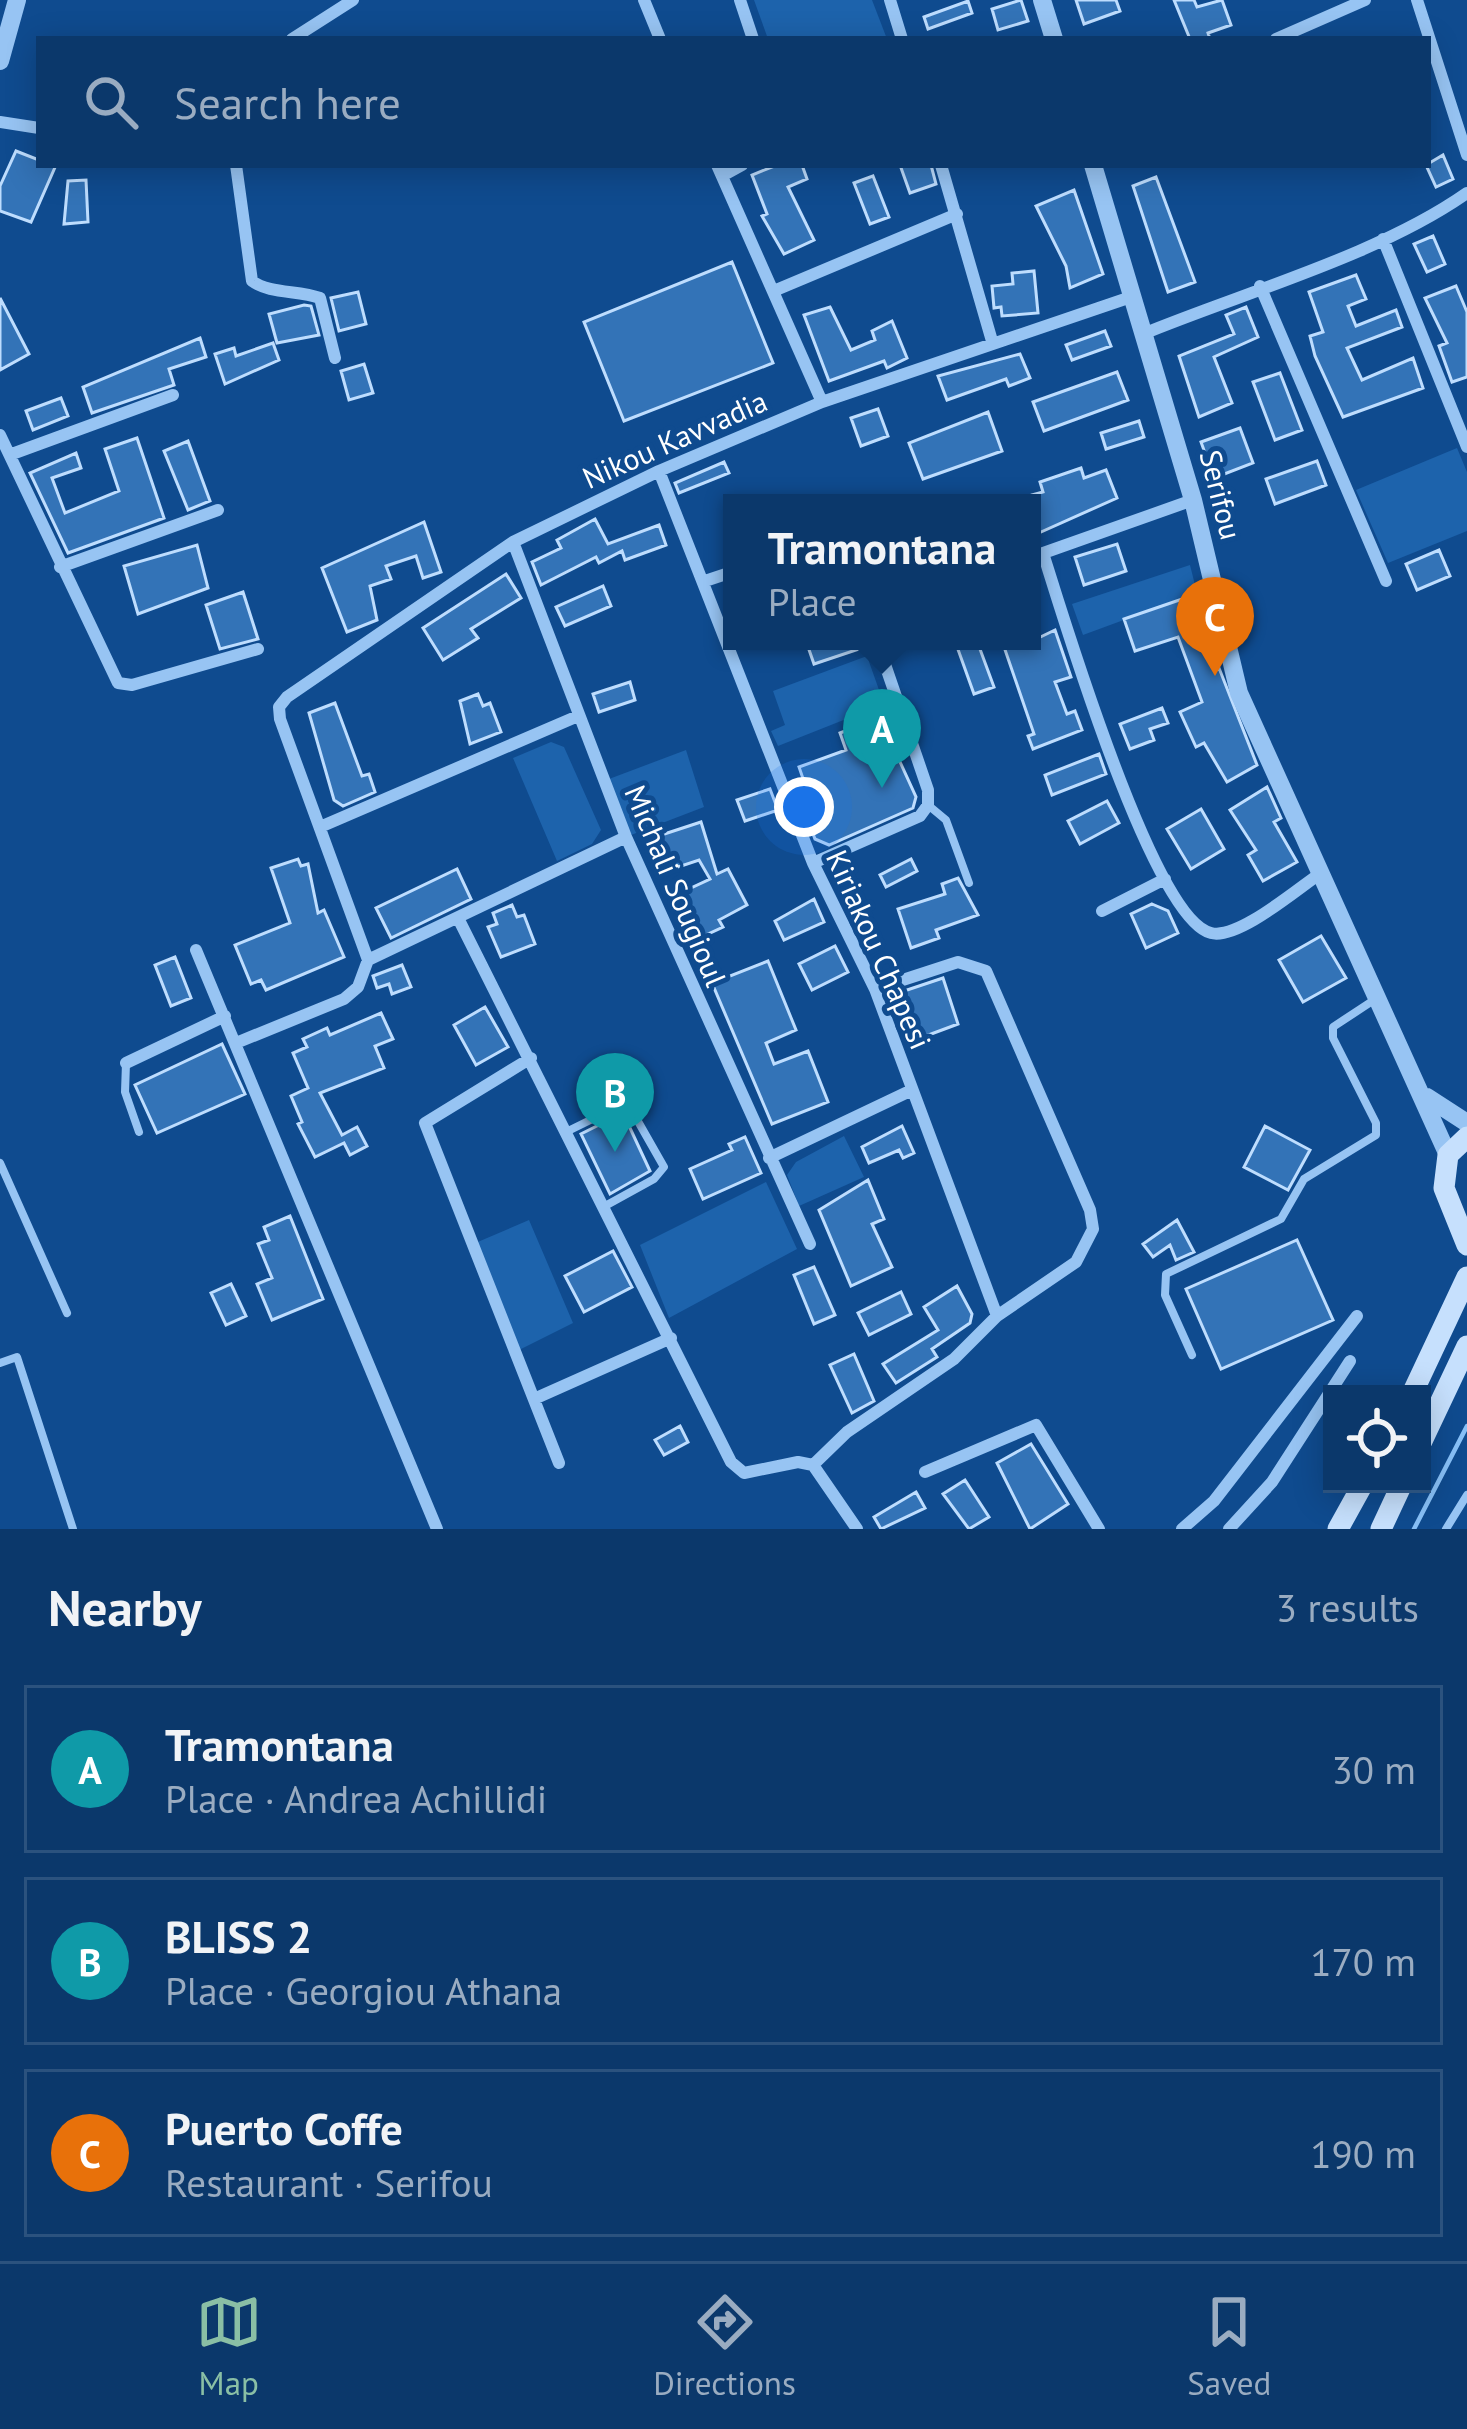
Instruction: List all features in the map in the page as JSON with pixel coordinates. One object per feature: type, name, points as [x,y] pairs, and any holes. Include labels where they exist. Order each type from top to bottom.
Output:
[{"type":"main road","points":[[1465,1236],[1444,1188],[1448,1155],[1467,1137]]},
{"type":"main road","points":[[1416,1385],[1467,1277]]},
{"type":"main road","points":[[1431,1423],[1467,1346]]},
{"type":"main road","points":[[1338,1529],[1358,1493]]},
{"type":"main road","points":[[1381,1529],[1398,1493]]},
{"type":"street","points":[[0,61],[17,0]]},
{"type":"street","points":[[297,36],[353,0]]},
{"type":"street","points":[[644,0],[659,36]]},
{"type":"street","points":[[740,0],[753,36]]},
{"type":"street","points":[[890,0],[901,36]]},
{"type":"street","points":[[1042,0],[1053,36]]},
{"type":"street","points":[[1283,36],[1365,0]]},
{"type":"street","points":[[1417,0],[1429,36]]},
{"type":"street","points":[[1431,43],[1466,151]]},
{"type":"street","points":[[0,122],[36,128]]},
{"type":"street","points":[[236,168],[251,281],[264,290],[293,289],[320,298],[335,358]]},
{"type":"street","points":[[942,168],[992,341]]},
{"type":"street","name":"Serifou","points":[[1095,168],[1193,500],[1239,693],[1448,1155]]},
{"type":"street","points":[[720,170],[822,402]]},
{"type":"street","points":[[1143,334],[1432,218],[1467,193]]},
{"type":"street","points":[[776,290],[957,214]]},
{"type":"street","points":[[1382,239],[1467,447]]},
{"type":"street","points":[[1260,286],[1386,581]]},
{"type":"street","name":"Nikou Kavvadia","points":[[320,827],[279,707],[513,542],[659,471],[822,402],[1131,297]]},
{"type":"street","points":[[11,454],[173,394]]},
{"type":"street","points":[[0,435],[118,683],[132,686],[258,649]]},
{"type":"street","name":"Kiriakou Chapesi","points":[[659,471],[723,628]]},
{"type":"street","points":[[1041,554],[1193,500]]},
{"type":"street","points":[[60,567],[218,510]]},
{"type":"street","name":"Michali Sougioul","points":[[513,542],[626,837],[809,1244]]},
{"type":"street","points":[[1041,566],[1109,757],[1165,879],[1197,927],[1213,934],[1232,933],[1322,873]]},
{"type":"street","points":[[705,581],[723,575]]},
{"type":"street","name":"Kiriakou Chapesi","points":[[731,650],[813,863],[875,988],[997,1316]]},
{"type":"street","points":[[813,863],[920,816],[928,805],[928,790],[880,650]]},
{"type":"street","points":[[236,1043],[344,999],[358,987],[368,960],[320,827],[578,716]]},
{"type":"street","points":[[368,960],[626,837]]},
{"type":"street","points":[[1102,911],[1165,879]]},
{"type":"street","points":[[458,918],[731,1462],[744,1473],[798,1462],[813,1465],[857,1529]]},
{"type":"street","points":[[196,950],[437,1529]]},
{"type":"street","points":[[813,1465],[847,1432],[954,1359],[997,1316],[1076,1262],[1093,1229],[1090,1210],[986,971],[958,962],[875,988]]},
{"type":"street","points":[[126,1064],[225,1016]]},
{"type":"street","points":[[531,1058],[425,1123],[559,1463]]},
{"type":"street","points":[[769,1158],[912,1090]]},
{"type":"street","points":[[1424,1094],[1467,1123]]},
{"type":"street","points":[[1182,1529],[1214,1501],[1357,1316]]},
{"type":"street","points":[[534,1399],[671,1338]]},
{"type":"street","points":[[1214,1501],[1233,1525],[1272,1482],[1350,1361]]},
{"type":"street","points":[[925,1472],[1036,1426],[1099,1529]]},
{"type":"lane","points":[[928,805],[946,820],[969,883]]},
{"type":"lane","points":[[1192,1355],[1165,1295],[1166,1274],[1281,1219],[1304,1179],[1376,1135],[1376,1123],[1333,1038],[1333,1027],[1378,997]]},
{"type":"lane","points":[[126,1064],[125,1092],[139,1132]]},
{"type":"lane","points":[[568,1131],[627,1102],[664,1167],[654,1179],[605,1206]]},
{"type":"lane","points":[[0,1163],[67,1312]]},
{"type":"lane","points":[[0,1363],[17,1357],[73,1529]]},
{"type":"lane","points":[[1446,1529],[1467,1495]]},
{"type":"shaded area","points":[[754,0],[872,0],[886,36],[767,36]]},
{"type":"shaded area","points":[[1457,448],[1467,472],[1467,531],[1388,563],[1356,490]]},
{"type":"shaded area","points":[[1190,565],[1197,593],[1083,635],[1072,604]]},
{"type":"shaded area","points":[[867,656],[884,704],[778,746],[771,731],[785,725],[773,691]]},
{"type":"shaded area","points":[[551,742],[564,747],[601,830],[592,844],[557,861],[513,758]]},
{"type":"shaded area","points":[[686,750],[704,807],[631,835],[609,779]]},
{"type":"shaded area","points":[[844,1136],[864,1177],[799,1206],[787,1175],[796,1162]]},
{"type":"shaded area","points":[[766,1182],[797,1249],[669,1318],[640,1245]]},
{"type":"shaded area","points":[[529,1220],[573,1323],[517,1351],[473,1244]]},
{"type":"building","points":[[1021,0],[1028,21],[998,30],[992,9]]},
{"type":"building","points":[[1076,0],[1116,0],[1120,11],[1084,24]]},
{"type":"building","points":[[1174,0],[1194,0],[1197,7],[1222,0],[1231,25],[1209,36],[1189,36]]},
{"type":"building","points":[[968,1],[972,13],[928,29],[924,17]]},
{"type":"building","points":[[16,151],[36,159],[36,168],[55,168],[31,222],[0,211],[0,186]]},
{"type":"building","points":[[1443,155],[1453,179],[1436,187],[1427,168]]},
{"type":"building","points":[[770,168],[803,168],[807,179],[788,187],[814,240],[784,254],[762,216],[767,214],[752,175]]},
{"type":"building","points":[[901,168],[932,168],[936,184],[910,193]]},
{"type":"building","points":[[873,176],[889,217],[870,224],[854,183]]},
{"type":"building","points":[[1156,177],[1195,282],[1168,292],[1133,186]]},
{"type":"building","points":[[86,180],[88,222],[64,224],[68,181]]},
{"type":"building","points":[[1074,190],[1103,274],[1070,288],[1066,266],[1036,206]]},
{"type":"building","points":[[1433,236],[1445,264],[1427,272],[1414,244]]},
{"type":"building","points":[[732,262],[773,363],[624,421],[584,322]]},
{"type":"building","points":[[1034,271],[1038,313],[1002,316],[1001,307],[994,308],[992,286],[1013,284],[1012,273]]},
{"type":"building","points":[[1356,275],[1366,299],[1348,306],[1356,326],[1396,310],[1402,327],[1347,348],[1362,380],[1413,358],[1423,388],[1343,417],[1315,356],[1310,336],[1323,332],[1309,292]]},
{"type":"building","points":[[1456,286],[1467,312],[1467,377],[1452,382],[1439,346],[1447,343],[1425,298]]},
{"type":"building","points":[[358,292],[366,324],[339,331],[331,298]]},
{"type":"building","points":[[0,298],[29,354],[0,370]]},
{"type":"building","points":[[311,306],[319,335],[277,343],[269,314]]},
{"type":"building","points":[[830,307],[851,350],[875,340],[872,331],[892,321],[907,358],[887,368],[884,361],[829,381],[804,315]]},
{"type":"building","points":[[1246,307],[1258,337],[1214,357],[1232,403],[1199,417],[1179,356],[1234,334],[1226,315]]},
{"type":"building","points":[[1105,331],[1111,346],[1072,360],[1066,345]]},
{"type":"building","points":[[200,338],[206,357],[169,369],[174,385],[92,413],[83,387]]},
{"type":"building","points":[[273,343],[279,360],[225,384],[215,354],[234,348],[236,356]]},
{"type":"building","points":[[1020,354],[1030,378],[1009,386],[1006,379],[947,400],[938,376]]},
{"type":"building","points":[[364,364],[373,393],[349,400],[341,371]]},
{"type":"building","points":[[1117,372],[1128,400],[1044,431],[1033,402]]},
{"type":"building","points":[[1280,373],[1302,430],[1275,440],[1253,382]]},
{"type":"building","points":[[61,398],[68,416],[33,430],[26,411]]},
{"type":"building","points":[[878,409],[888,436],[861,446],[851,418]]},
{"type":"building","points":[[988,412],[1002,451],[923,479],[909,443]]},
{"type":"building","points":[[1139,421],[1144,437],[1106,449],[1101,433]]},
{"type":"building","points":[[1240,428],[1253,463],[1214,478],[1201,442]]},
{"type":"building","points":[[137,438],[164,518],[68,553],[30,473],[76,453],[81,468],[52,478],[65,513],[119,491],[105,449]]},
{"type":"building","points":[[188,441],[210,501],[188,510],[164,451]]},
{"type":"building","points":[[1317,461],[1326,485],[1275,504],[1266,479]]},
{"type":"building","points":[[724,462],[729,473],[679,493],[675,483]]},
{"type":"building","points":[[1081,468],[1084,478],[1106,470],[1117,498],[1041,532],[1041,494],[1036,494],[1043,492],[1040,482]]},
{"type":"building","points":[[595,519],[608,544],[659,525],[666,545],[625,560],[622,551],[599,563],[596,557],[541,585],[532,562],[561,548],[557,540]]},
{"type":"building","points":[[424,522],[441,572],[423,578],[416,556],[386,566],[391,579],[370,586],[377,620],[347,632],[322,568]]},
{"type":"building","points":[[1117,544],[1126,571],[1084,585],[1075,557]]},
{"type":"building","points":[[197,545],[208,588],[138,614],[124,566]]},
{"type":"building","points":[[1439,550],[1450,576],[1417,590],[1406,564]]},
{"type":"building","points":[[506,574],[521,598],[471,629],[478,638],[443,660],[423,628]]},
{"type":"building","points":[[603,586],[611,606],[565,626],[556,607]]},
{"type":"building","points":[[243,592],[258,639],[220,649],[206,605]]},
{"type":"building","points":[[1194,595],[1215,670],[1219,668],[1257,765],[1227,782],[1204,743],[1196,747],[1180,712],[1202,702],[1178,637],[1135,651],[1124,619]]},
{"type":"building","points":[[1055,630],[1071,677],[1055,682],[1067,714],[1075,711],[1082,730],[1033,749],[1028,736],[1034,734],[1005,650],[1041,650],[1041,637]]},
{"type":"building","points":[[809,650],[856,650],[814,664]]},
{"type":"building","points":[[958,650],[980,650],[994,687],[974,694]]},
{"type":"building","points":[[630,682],[635,700],[599,712],[593,694]]},
{"type":"building","points":[[478,694],[483,706],[490,703],[501,732],[470,744],[460,701]]},
{"type":"building","points":[[335,703],[362,776],[369,774],[375,792],[343,806],[334,800],[309,713]]},
{"type":"building","points":[[1162,708],[1168,723],[1150,729],[1154,740],[1130,749],[1120,724]]},
{"type":"building","points":[[880,718],[916,797],[913,808],[829,845],[815,839],[801,802],[810,799],[799,767],[846,750],[840,733]]},
{"type":"building","points":[[1099,754],[1106,774],[1052,795],[1045,775]]},
{"type":"building","points":[[1267,787],[1281,818],[1274,822],[1297,862],[1263,881],[1248,855],[1256,850],[1230,810]]},
{"type":"building","points":[[770,789],[778,810],[745,821],[737,800]]},
{"type":"building","points":[[1107,801],[1119,823],[1080,844],[1068,821]]},
{"type":"building","points":[[1201,809],[1224,849],[1191,869],[1167,829]]},
{"type":"building","points":[[701,822],[717,874],[728,869],[747,905],[719,920],[723,927],[695,940],[674,896],[710,879],[699,860],[660,873],[649,839]]},
{"type":"building","points":[[298,859],[301,866],[308,864],[318,913],[324,910],[344,957],[266,990],[261,980],[251,984],[235,945],[290,923],[271,868]]},
{"type":"building","points":[[911,859],[917,871],[886,887],[880,875]]},
{"type":"building","points":[[457,869],[471,899],[391,938],[376,908]]},
{"type":"building","points":[[958,878],[978,915],[936,930],[939,938],[911,948],[898,909],[945,894],[942,884]]},
{"type":"building","points":[[814,899],[824,922],[784,940],[775,921]]},
{"type":"building","points":[[1152,904],[1168,911],[1178,933],[1146,948],[1131,914]]},
{"type":"building","points":[[512,905],[517,917],[524,915],[535,944],[501,957],[488,927],[497,924],[493,913]]},
{"type":"building","points":[[1321,936],[1346,978],[1303,1002],[1279,960]]},
{"type":"building","points":[[835,946],[848,972],[812,990],[799,964]]},
{"type":"building","points":[[175,957],[191,998],[171,1006],[155,965]]},
{"type":"building","points":[[768,961],[796,1030],[766,1043],[774,1064],[808,1051],[828,1102],[772,1124],[712,983]]},
{"type":"building","points":[[402,965],[411,987],[392,994],[389,984],[377,988],[373,976]]},
{"type":"building","points":[[943,978],[958,1024],[907,1043],[892,1005],[898,993]]},
{"type":"building","points":[[485,1007],[508,1047],[476,1065],[454,1025]]},
{"type":"building","points":[[381,1013],[393,1039],[375,1046],[384,1068],[320,1093],[342,1135],[357,1127],[367,1146],[350,1155],[344,1143],[315,1157],[298,1124],[302,1122],[291,1096],[308,1088],[293,1053],[307,1047],[303,1039],[327,1028],[330,1035]]},
{"type":"building","points":[[222,1044],[245,1094],[157,1133],[135,1085]]},
{"type":"building","points":[[623,1113],[650,1171],[610,1194],[581,1134]]},
{"type":"building","points":[[902,1126],[914,1153],[903,1158],[899,1150],[869,1163],[862,1147]]},
{"type":"building","points":[[1265,1126],[1310,1150],[1288,1190],[1244,1167]]},
{"type":"building","points":[[745,1137],[761,1173],[703,1199],[690,1169],[732,1150],[729,1144]]},
{"type":"building","points":[[868,1180],[884,1219],[872,1224],[892,1267],[851,1286],[819,1210]]},
{"type":"building","points":[[290,1216],[323,1299],[272,1320],[257,1284],[272,1278],[258,1244],[269,1240],[264,1227]]},
{"type":"building","points":[[1177,1220],[1194,1252],[1176,1260],[1170,1245],[1153,1257],[1143,1244]]},
{"type":"building","points":[[1297,1240],[1333,1320],[1221,1369],[1186,1289]]},
{"type":"building","points":[[613,1251],[632,1287],[584,1312],[565,1276]]},
{"type":"building","points":[[814,1267],[835,1315],[814,1324],[794,1275]]},
{"type":"building","points":[[231,1284],[246,1316],[226,1325],[211,1293]]},
{"type":"building","points":[[957,1286],[972,1314],[970,1323],[932,1349],[937,1357],[896,1383],[883,1364],[938,1330],[924,1307]]},
{"type":"building","points":[[901,1292],[911,1314],[869,1335],[858,1313]]},
{"type":"building","points":[[854,1354],[874,1401],[852,1413],[830,1365]]},
{"type":"building","points":[[680,1426],[688,1442],[664,1455],[655,1440]]},
{"type":"building","points":[[1031,1444],[1068,1504],[1030,1529],[997,1463]]},
{"type":"building","points":[[965,1480],[989,1517],[969,1529],[943,1494]]},
{"type":"building","points":[[916,1492],[925,1508],[881,1529],[874,1517]]},
{"type":"waterway","points":[[1414,1529],[1467,1426]]},
{"type":"place","name":"Puerto Coffe","points":[[1215,676]]},
{"type":"place","name":"Tramontana","points":[[882,788]]},
{"type":"place","name":"BLISS 2","points":[[615,1152]]}]
